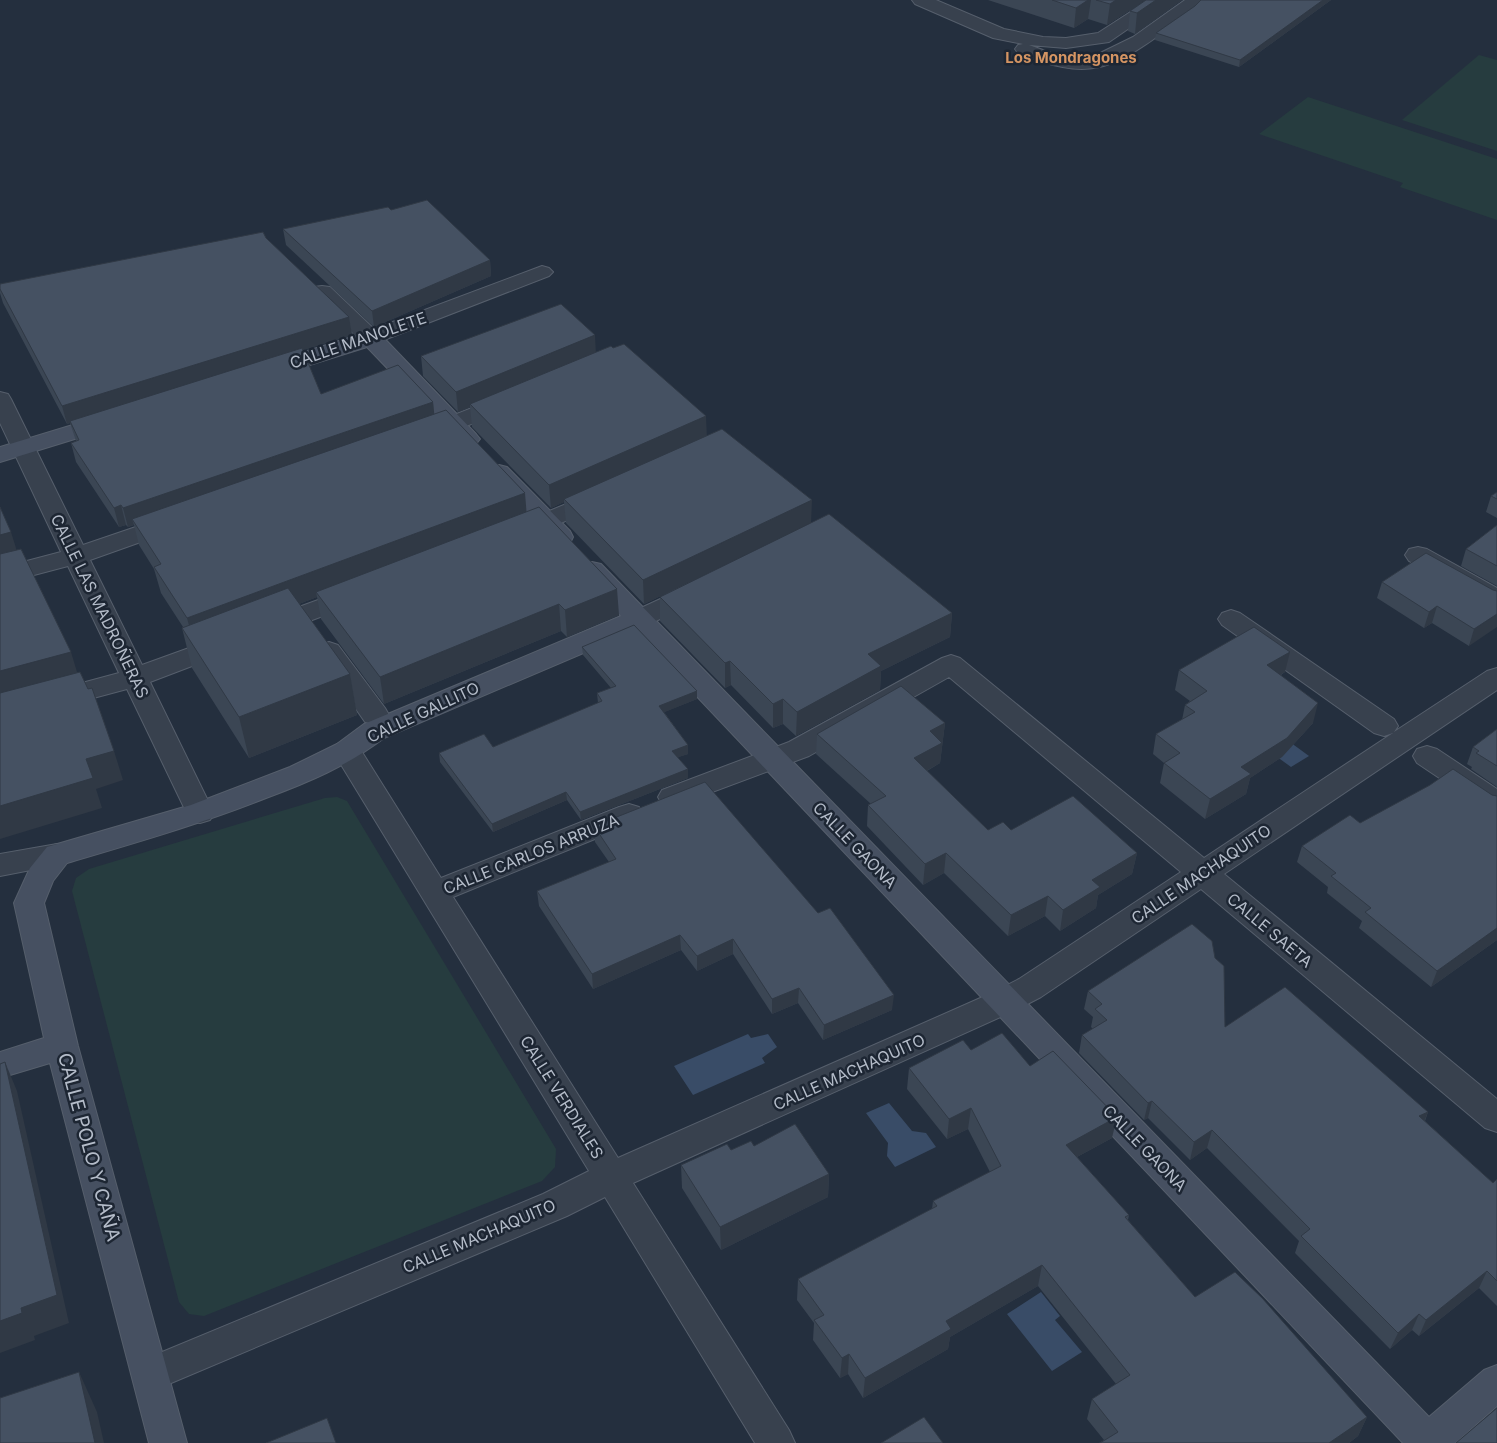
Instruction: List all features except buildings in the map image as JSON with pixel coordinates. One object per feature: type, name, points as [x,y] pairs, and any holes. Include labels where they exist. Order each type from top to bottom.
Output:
[{"type":"street","points":[[921,0],[999,34],[1012,43],[1048,59],[1079,65],[1095,64],[1115,56],[1196,0]]},
{"type":"street","points":[[999,34],[1043,42],[1079,42],[1103,38],[1162,0]]},
{"type":"street","points":[[1079,42],[1072,51],[1074,56],[1095,64]]},
{"type":"street","name":"CALLE MANOLETE","points":[[254,375],[371,338],[542,272]]},
{"type":"street","name":"CALLE GAONA","points":[[306,277],[371,338],[454,424],[771,759],[1428,1443]]},
{"type":"street","points":[[404,442],[454,424],[529,392]]},
{"type":"street","name":"CALLE LAS MADROÑERAS","points":[[0,399],[12,452],[76,556],[200,813]]},
{"type":"street","points":[[12,452],[132,414]]},
{"type":"street","points":[[496,541],[619,489]]},
{"type":"street","points":[[0,576],[76,556],[189,516]]},
{"type":"street","points":[[1418,555],[1497,599]]},
{"type":"street","name":"CALLE GALLITO","points":[[0,865],[57,855],[200,813],[300,774],[347,751],[374,731],[639,619],[713,583]]},
{"type":"street","points":[[0,714],[135,678],[376,587]]},
{"type":"street","points":[[302,615],[376,715]]},
{"type":"street","points":[[1232,619],[1384,726]]},
{"type":"street","name":"CALLE CARLOS ARRUZA","points":[[436,892],[738,771],[799,749],[951,664]]},
{"type":"street","name":"CALLE SAETA","points":[[951,664],[1497,1118]]},
{"type":"street","name":"CALLE MACHAQUITO","points":[[151,1374],[555,1205],[611,1177],[1005,1001],[1030,988],[1497,676]]},
{"type":"street","name":"CALLE VERDIALES","points":[[347,751],[776,1443]]},
{"type":"street","points":[[1427,756],[1497,803]]},
{"type":"street","name":"CALLE POLO Y CAÑA","points":[[57,855],[40,876],[29,903],[62,1046],[168,1443]]},
{"type":"street","points":[[0,1065],[62,1046]]},
{"type":"street","points":[[1428,1443],[1497,1382]]},
{"type":"green space","points":[[1479,55],[1497,60],[1497,151],[1402,120]]},
{"type":"green space","points":[[1308,97],[1497,159],[1497,220],[1400,187],[1403,183],[1259,134]]},
{"type":"green space","points":[[337,797],[347,801],[556,1149],[555,1167],[542,1181],[204,1316],[189,1314],[179,1302],[72,891],[76,878],[89,869],[325,798]]},
{"type":"water","points":[[1268,726],[1309,756],[1291,767],[1250,737]]},
{"type":"water","points":[[748,1034],[751,1038],[768,1034],[777,1047],[762,1058],[765,1063],[693,1095],[674,1066]]},
{"type":"water","points":[[889,1103],[912,1131],[926,1133],[936,1147],[895,1167],[887,1156],[888,1143],[866,1113]]},
{"type":"water","points":[[1041,1292],[1060,1316],[1055,1320],[1082,1352],[1052,1371],[1007,1314]]},
{"type":"district","name":"Los Mondragones","points":[[1071,57]]}]
